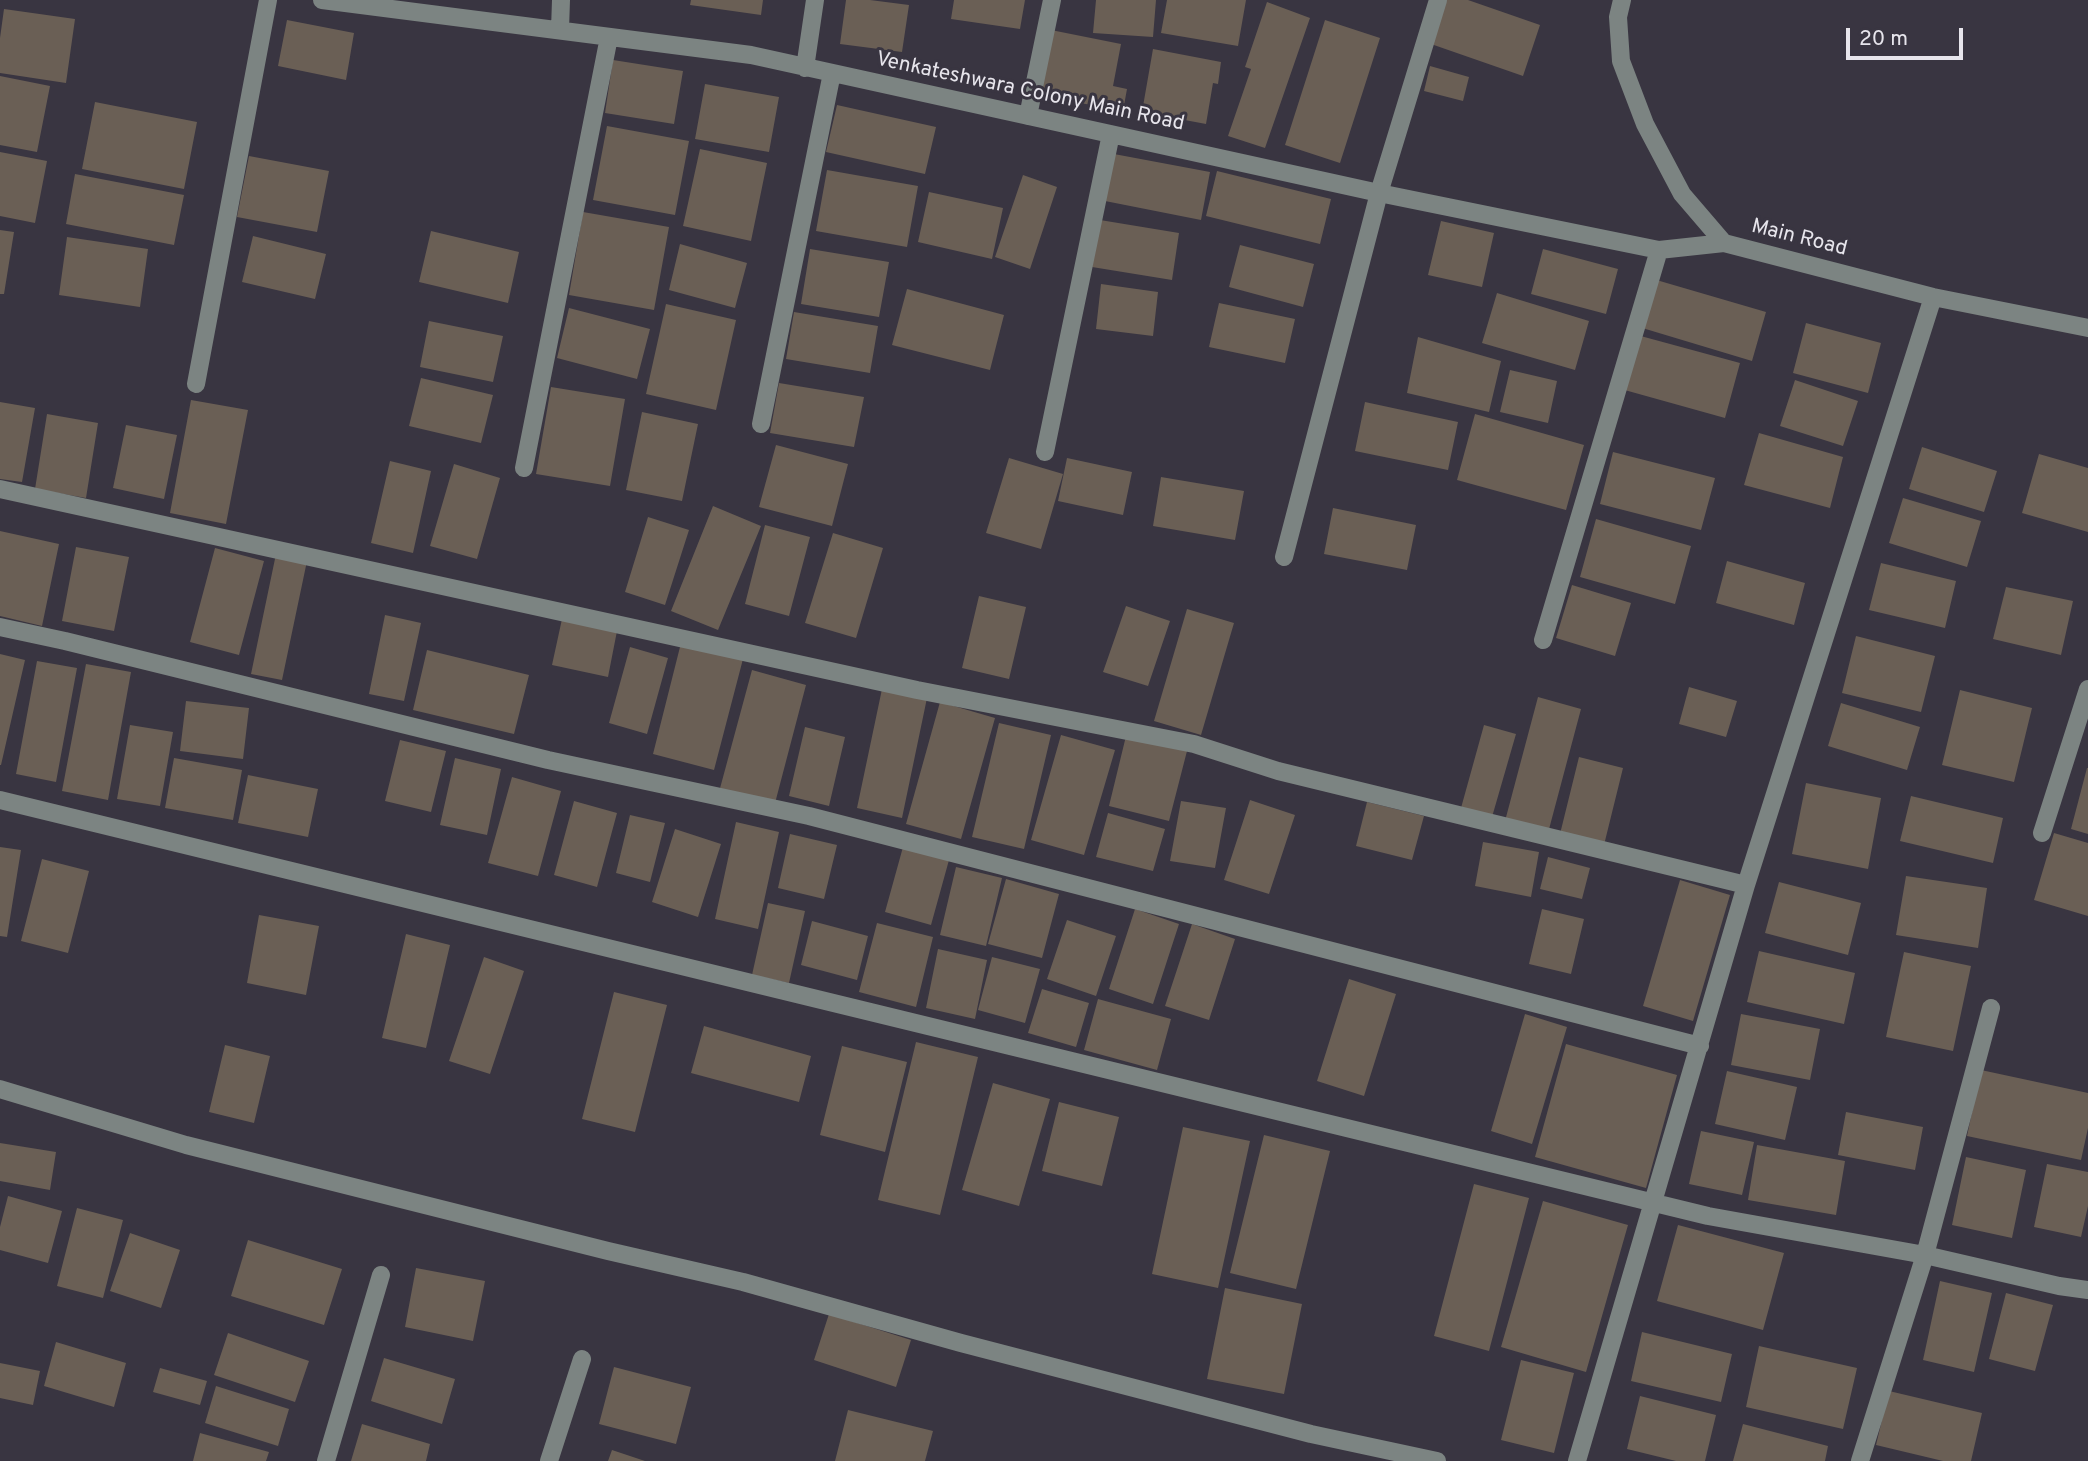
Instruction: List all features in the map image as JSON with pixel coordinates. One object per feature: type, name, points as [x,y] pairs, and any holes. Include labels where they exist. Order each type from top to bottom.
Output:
[{"type":"street","points":[[195,384],[268,0]]},
{"type":"street","name":"Venkateshwara Colony Main Road","points":[[321,0],[751,55],[1379,193],[1659,250],[1724,243]]},
{"type":"street","points":[[560,30],[561,0]]},
{"type":"street","points":[[806,68],[815,0]]},
{"type":"street","points":[[1028,116],[1052,0]]},
{"type":"street","points":[[1284,557],[1379,193],[1438,0]]},
{"type":"street","name":"Main Road","points":[[1622,0],[1618,17],[1621,61],[1645,124],[1682,194],[1724,243],[1933,297],[2088,328]]},
{"type":"street","points":[[524,468],[609,37]]},
{"type":"street","points":[[761,424],[832,73]]},
{"type":"street","points":[[1045,452],[1111,134]]},
{"type":"street","points":[[1543,640],[1659,250]]},
{"type":"street","points":[[1577,1461],[1746,886],[1933,297]]},
{"type":"street","points":[[0,489],[917,690],[1194,744],[1278,771],[1746,886]]},
{"type":"street","points":[[0,627],[548,760],[809,816],[1700,1046]]},
{"type":"street","points":[[2042,833],[2088,689]]},
{"type":"street","points":[[0,800],[1708,1216],[1925,1255],[2059,1286],[2088,1290]]},
{"type":"street","points":[[1860,1461],[1925,1255],[1991,1009]]},
{"type":"street","points":[[0,1089],[186,1146],[743,1282],[961,1343],[1311,1434],[1437,1461]]},
{"type":"street","points":[[326,1461],[381,1275]]},
{"type":"street","points":[[549,1461],[582,1359]]},
{"type":"building","points":[[691,0],[763,0],[761,15],[690,5]]},
{"type":"building","points":[[846,0],[909,5],[902,52],[840,44]]},
{"type":"building","points":[[954,0],[1025,0],[1020,29],[951,19]]},
{"type":"building","points":[[1096,0],[1156,0],[1153,37],[1093,33]]},
{"type":"building","points":[[1167,0],[1246,0],[1238,46],[1161,33]]},
{"type":"building","points":[[1446,0],[1468,0],[1540,25],[1523,76],[1431,44]]},
{"type":"building","points":[[1267,2],[1310,18],[1265,148],[1228,136],[1251,69],[1245,67]]},
{"type":"building","points":[[4,9],[75,19],[66,83],[0,73],[0,38]]},
{"type":"building","points":[[287,20],[354,33],[346,80],[278,66]]},
{"type":"building","points":[[1325,20],[1380,38],[1340,163],[1285,145]]},
{"type":"building","points":[[1051,30],[1121,44],[1113,86],[1127,89],[1123,111],[1038,95]]},
{"type":"building","points":[[1153,49],[1221,62],[1218,84],[1213,83],[1206,124],[1142,112]]},
{"type":"building","points":[[613,60],[683,71],[674,124],[605,113]]},
{"type":"building","points":[[1430,66],[1469,77],[1463,101],[1424,91]]},
{"type":"building","points":[[0,76],[50,86],[37,152],[0,145]]},
{"type":"building","points":[[705,84],[779,97],[769,152],[695,139]]},
{"type":"building","points":[[95,102],[197,122],[184,189],[82,169]]},
{"type":"building","points":[[837,105],[936,127],[925,174],[826,152]]},
{"type":"building","points":[[607,126],[689,141],[675,215],[593,200]]},
{"type":"building","points":[[700,149],[767,163],[751,241],[683,226]]},
{"type":"building","points":[[0,152],[47,161],[35,223],[0,216]]},
{"type":"building","points":[[1114,154],[1210,172],[1201,220],[1105,201]]},
{"type":"building","points":[[249,156],[329,171],[317,232],[237,217]]},
{"type":"building","points":[[827,170],[918,186],[907,247],[816,231]]},
{"type":"building","points":[[1217,171],[1331,199],[1320,244],[1206,216]]},
{"type":"building","points":[[75,174],[184,195],[174,245],[66,224]]},
{"type":"building","points":[[1023,175],[1057,187],[1030,269],[995,257]]},
{"type":"building","points":[[929,192],[1003,208],[992,259],[918,242]]},
{"type":"building","points":[[583,212],[669,227],[654,310],[569,295]]},
{"type":"building","points":[[1100,220],[1179,233],[1172,280],[1092,267]]},
{"type":"building","points":[[1441,221],[1494,233],[1482,287],[1428,275]]},
{"type":"building","points":[[0,230],[14,232],[4,294],[0,294]]},
{"type":"building","points":[[431,231],[519,252],[508,303],[419,282]]},
{"type":"building","points":[[253,236],[326,254],[315,299],[242,282]]},
{"type":"building","points":[[67,237],[148,249],[140,307],[59,295]]},
{"type":"building","points":[[680,244],[747,263],[735,308],[669,290]]},
{"type":"building","points":[[1240,245],[1314,264],[1303,307],[1229,287]]},
{"type":"building","points":[[810,249],[889,262],[879,317],[801,304]]},
{"type":"building","points":[[1543,249],[1618,269],[1606,314],[1531,294]]},
{"type":"building","points":[[1653,279],[1766,312],[1752,361],[1639,327]]},
{"type":"building","points":[[1101,284],[1158,292],[1153,336],[1096,329]]},
{"type":"building","points":[[907,289],[1004,315],[990,370],[892,345]]},
{"type":"building","points":[[1497,293],[1589,321],[1575,370],[1482,343]]},
{"type":"building","points":[[1219,303],[1295,319],[1285,363],[1209,347]]},
{"type":"building","points":[[666,304],[736,320],[716,410],[646,394]]},
{"type":"building","points":[[569,308],[650,329],[637,379],[557,358]]},
{"type":"building","points":[[794,312],[878,326],[870,373],[786,359]]},
{"type":"building","points":[[429,321],[503,336],[493,382],[420,367]]},
{"type":"building","points":[[1806,323],[1881,343],[1868,393],[1793,373]]},
{"type":"building","points":[[1637,335],[1740,363],[1725,418],[1621,389]]},
{"type":"building","points":[[1418,337],[1501,361],[1489,412],[1407,393]]},
{"type":"building","points":[[1510,370],[1557,381],[1548,423],[1500,412]]},
{"type":"building","points":[[421,378],[493,395],[481,443],[409,426]]},
{"type":"building","points":[[1795,380],[1858,401],[1843,446],[1780,426]]},
{"type":"building","points":[[779,383],[864,397],[854,447],[770,433]]},
{"type":"building","points":[[551,387],[625,399],[610,486],[536,474]]},
{"type":"building","points":[[191,400],[248,410],[226,524],[170,513]]},
{"type":"building","points":[[0,402],[35,408],[22,482],[0,479]]},
{"type":"building","points":[[1365,402],[1458,422],[1448,470],[1355,451]]},
{"type":"building","points":[[642,412],[698,424],[682,501],[626,490]]},
{"type":"building","points":[[47,414],[98,423],[86,498],[35,489]]},
{"type":"building","points":[[1475,414],[1584,445],[1566,510],[1457,480]]},
{"type":"building","points":[[126,425],[177,435],[164,499],[113,488]]},
{"type":"building","points":[[1759,433],[1843,457],[1830,508],[1744,485]]},
{"type":"building","points":[[776,445],[848,464],[832,526],[759,507]]},
{"type":"building","points":[[1922,447],[1997,471],[1984,512],[1909,489]]},
{"type":"building","points":[[1613,452],[1715,478],[1701,530],[1600,504]]},
{"type":"building","points":[[2039,454],[2088,468],[2088,532],[2022,513]]},
{"type":"building","points":[[1009,458],[1063,474],[1041,549],[986,533]]},
{"type":"building","points":[[1067,458],[1132,472],[1123,515],[1058,501]]},
{"type":"building","points":[[390,461],[431,471],[413,553],[371,543]]},
{"type":"building","points":[[454,464],[500,478],[477,559],[430,546]]},
{"type":"building","points":[[1161,477],[1244,491],[1235,540],[1153,526]]},
{"type":"building","points":[[1903,498],[1981,521],[1967,567],[1889,543]]},
{"type":"building","points":[[713,506],[761,526],[718,630],[671,611]]},
{"type":"building","points":[[1333,508],[1416,525],[1407,570],[1324,554]]},
{"type":"building","points":[[648,517],[689,530],[665,605],[625,592]]},
{"type":"building","points":[[1596,519],[1691,546],[1675,604],[1580,577]]},
{"type":"building","points":[[765,525],[810,537],[789,616],[745,604]]},
{"type":"building","points":[[0,531],[59,544],[42,626],[0,616]]},
{"type":"building","points":[[833,533],[883,548],[856,638],[805,623]]},
{"type":"building","points":[[76,547],[129,557],[114,631],[62,621]]},
{"type":"building","points":[[215,548],[264,561],[239,655],[190,642]]},
{"type":"building","points":[[276,554],[307,561],[282,680],[251,674]]},
{"type":"building","points":[[1727,561],[1805,583],[1794,625],[1716,603]]},
{"type":"building","points":[[1881,563],[1956,581],[1945,628],[1869,610]]},
{"type":"building","points":[[1572,585],[1631,603],[1615,656],[1556,638]]},
{"type":"building","points":[[2006,587],[2073,601],[2061,655],[1993,639]]},
{"type":"building","points":[[979,596],[1026,607],[1009,679],[962,668]]},
{"type":"building","points":[[1126,606],[1170,621],[1148,686],[1103,672]]},
{"type":"building","points":[[1187,609],[1234,623],[1201,735],[1154,721]]},
{"type":"building","points":[[385,615],[421,623],[404,701],[369,694]]},
{"type":"building","points":[[562,619],[617,631],[608,677],[552,665]]},
{"type":"building","points":[[1856,636],[1935,656],[1921,712],[1842,693]]},
{"type":"building","points":[[681,643],[743,659],[714,770],[653,754]]},
{"type":"building","points":[[630,647],[668,658],[647,734],[609,723]]},
{"type":"building","points":[[427,650],[529,675],[514,734],[413,710]]},
{"type":"building","points":[[0,654],[25,660],[1,765],[0,765]]},
{"type":"building","points":[[37,661],[77,668],[56,782],[16,774]]},
{"type":"building","points":[[86,664],[131,672],[108,800],[62,791]]},
{"type":"building","points":[[752,670],[806,685],[774,807],[719,792]]},
{"type":"building","points":[[1689,687],[1737,701],[1726,737],[1679,724]]},
{"type":"building","points":[[882,689],[927,698],[902,818],[857,808]]},
{"type":"building","points":[[1960,690],[2032,708],[2014,782],[1942,765]]},
{"type":"building","points":[[1538,697],[1581,709],[1548,833],[1505,821]]},
{"type":"building","points":[[186,701],[249,708],[243,759],[180,751]]},
{"type":"building","points":[[940,702],[995,718],[961,839],[906,824]]},
{"type":"building","points":[[1841,703],[1920,727],[1907,770],[1828,746]]},
{"type":"building","points":[[999,723],[1051,735],[1024,849],[972,837]]},
{"type":"building","points":[[130,725],[173,732],[160,806],[117,799]]},
{"type":"building","points":[[1484,725],[1516,734],[1492,817],[1461,808]]},
{"type":"building","points":[[805,727],[845,737],[829,806],[789,796]]},
{"type":"building","points":[[1061,735],[1115,750],[1084,855],[1031,840]]},
{"type":"building","points":[[1126,736],[1187,751],[1169,821],[1109,806]]},
{"type":"building","points":[[400,740],[446,751],[431,812],[385,801]]},
{"type":"building","points":[[1579,757],[1623,768],[1604,845],[1560,834]]},
{"type":"building","points":[[174,758],[242,770],[233,820],[165,808]]},
{"type":"building","points":[[455,758],[501,769],[487,835],[440,825]]},
{"type":"building","points":[[2088,768],[2088,834],[2071,829]]},
{"type":"building","points":[[248,775],[318,789],[308,837],[238,823]]},
{"type":"building","points":[[512,777],[561,791],[538,876],[488,863]]},
{"type":"building","points":[[1806,783],[1881,798],[1868,869],[1792,854]]},
{"type":"building","points":[[1911,796],[2003,818],[1993,863],[1900,841]]},
{"type":"building","points":[[1250,800],[1295,815],[1269,894],[1224,880]]},
{"type":"building","points":[[574,801],[617,813],[597,887],[554,875]]},
{"type":"building","points":[[1181,801],[1226,808],[1215,868],[1170,861]]},
{"type":"building","points":[[1367,802],[1424,816],[1412,860],[1356,846]]},
{"type":"building","points":[[1108,813],[1165,829],[1153,871],[1096,857]]},
{"type":"building","points":[[630,815],[665,823],[650,882],[616,873]]},
{"type":"building","points":[[736,822],[779,832],[758,929],[715,919]]},
{"type":"building","points":[[675,829],[721,844],[698,917],[652,902]]},
{"type":"building","points":[[2054,833],[2088,843],[2088,916],[2034,900]]},
{"type":"building","points":[[790,834],[837,845],[824,899],[778,888]]},
{"type":"building","points":[[1483,842],[1539,852],[1531,897],[1475,886]]},
{"type":"building","points":[[0,847],[21,850],[7,937],[0,936]]},
{"type":"building","points":[[903,847],[949,860],[931,925],[885,912]]},
{"type":"building","points":[[1548,857],[1590,868],[1582,899],[1540,889]]},
{"type":"building","points":[[42,859],[89,871],[68,953],[21,941]]},
{"type":"building","points":[[956,867],[1002,878],[986,946],[940,935]]},
{"type":"building","points":[[1906,876],[1987,888],[1978,948],[1896,935]]},
{"type":"building","points":[[1006,879],[1059,894],[1042,958],[988,944]]},
{"type":"building","points":[[1680,880],[1730,895],[1693,1021],[1643,1006]]},
{"type":"building","points":[[1779,882],[1861,903],[1848,955],[1765,933]]},
{"type":"building","points":[[768,903],[805,911],[789,983],[752,975]]},
{"type":"building","points":[[1135,909],[1179,924],[1153,1004],[1109,989]]},
{"type":"building","points":[[1542,909],[1584,919],[1571,974],[1529,964]]},
{"type":"building","points":[[259,915],[319,926],[306,995],[247,983]]},
{"type":"building","points":[[1067,920],[1116,936],[1096,996],[1047,979]]},
{"type":"building","points":[[812,921],[868,936],[857,980],[801,965]]},
{"type":"building","points":[[877,923],[933,937],[916,1007],[859,992]]},
{"type":"building","points":[[1192,924],[1235,939],[1209,1020],[1165,1006]]},
{"type":"building","points":[[406,934],[450,945],[426,1048],[382,1038]]},
{"type":"building","points":[[938,949],[987,960],[975,1019],[926,1008]]},
{"type":"building","points":[[1759,951],[1855,973],[1844,1024],[1747,1002]]},
{"type":"building","points":[[1904,952],[1971,966],[1953,1051],[1886,1037]]},
{"type":"building","points":[[484,957],[524,971],[490,1074],[449,1061]]},
{"type":"building","points":[[992,957],[1040,969],[1025,1023],[978,1010]]},
{"type":"building","points":[[1349,979],[1396,994],[1364,1096],[1317,1081]]},
{"type":"building","points":[[1042,989],[1089,1003],[1076,1047],[1028,1033]]},
{"type":"building","points":[[614,992],[667,1005],[635,1132],[582,1119]]},
{"type":"building","points":[[1098,999],[1171,1019],[1157,1070],[1084,1050]]},
{"type":"building","points":[[1525,1014],[1567,1027],[1532,1144],[1491,1131]]},
{"type":"building","points":[[1741,1014],[1820,1029],[1810,1080],[1731,1065]]},
{"type":"building","points":[[704,1026],[811,1056],[799,1102],[691,1073]]},
{"type":"building","points":[[916,1042],[978,1057],[940,1215],[878,1200]]},
{"type":"building","points":[[1566,1044],[1677,1075],[1646,1188],[1535,1157]]},
{"type":"building","points":[[225,1045],[270,1056],[254,1123],[209,1112]]},
{"type":"building","points":[[842,1046],[907,1062],[885,1152],[820,1135]]},
{"type":"building","points":[[1981,1070],[2088,1093],[2088,1128],[2081,1160],[1967,1136]]},
{"type":"building","points":[[1727,1071],[1797,1087],[1785,1140],[1715,1124]]},
{"type":"building","points":[[993,1083],[1050,1099],[1019,1206],[962,1190]]},
{"type":"building","points":[[1059,1102],[1119,1117],[1102,1186],[1042,1171]]},
{"type":"building","points":[[1846,1112],[1923,1127],[1915,1170],[1838,1155]]},
{"type":"building","points":[[1183,1127],[1250,1141],[1218,1288],[1152,1274]]},
{"type":"building","points":[[1701,1131],[1754,1142],[1742,1195],[1689,1184]]},
{"type":"building","points":[[1264,1135],[1330,1151],[1296,1289],[1230,1273]]},
{"type":"building","points":[[0,1143],[56,1152],[50,1190],[0,1181]]},
{"type":"building","points":[[1757,1145],[1845,1161],[1836,1215],[1748,1200]]},
{"type":"building","points":[[1966,1157],[2026,1170],[2012,1238],[1952,1225]]},
{"type":"building","points":[[2047,1164],[2088,1172],[2088,1206],[2081,1237],[2034,1227]]},
{"type":"building","points":[[1474,1184],[1529,1198],[1489,1351],[1434,1336]]},
{"type":"building","points":[[8,1196],[62,1211],[48,1263],[0,1250],[0,1227]]},
{"type":"building","points":[[1543,1201],[1628,1225],[1586,1372],[1501,1347]]},
{"type":"building","points":[[77,1208],[123,1220],[103,1298],[57,1286]]},
{"type":"building","points":[[1678,1225],[1784,1253],[1763,1330],[1657,1301]]},
{"type":"building","points":[[130,1233],[180,1250],[161,1308],[110,1291]]},
{"type":"building","points":[[248,1240],[342,1269],[324,1325],[231,1296]]},
{"type":"building","points":[[416,1268],[485,1281],[473,1341],[405,1327]]},
{"type":"building","points":[[1940,1281],[1992,1293],[1974,1372],[1923,1360]]},
{"type":"building","points":[[1225,1288],[1302,1304],[1284,1394],[1207,1379]]},
{"type":"building","points":[[2006,1293],[2053,1305],[2035,1371],[1989,1359]]},
{"type":"building","points":[[829,1314],[911,1340],[896,1387],[814,1360]]},
{"type":"building","points":[[1642,1332],[1732,1354],[1721,1402],[1631,1381]]},
{"type":"building","points":[[228,1333],[309,1361],[295,1402],[214,1375]]},
{"type":"building","points":[[56,1342],[126,1363],[114,1407],[44,1386]]},
{"type":"building","points":[[1759,1346],[1857,1368],[1843,1429],[1746,1407]]},
{"type":"building","points":[[384,1358],[455,1379],[442,1424],[371,1401]]},
{"type":"building","points":[[1521,1360],[1574,1373],[1554,1453],[1501,1440]]},
{"type":"building","points":[[0,1363],[40,1371],[33,1405],[0,1398]]},
{"type":"building","points":[[614,1367],[691,1387],[676,1444],[599,1424]]},
{"type":"building","points":[[160,1368],[207,1381],[200,1405],[153,1392]]},
{"type":"building","points":[[216,1386],[289,1409],[278,1446],[205,1423]]},
{"type":"building","points":[[1889,1391],[1982,1413],[1971,1461],[1943,1461],[1876,1445]]},
{"type":"building","points":[[1640,1396],[1716,1415],[1705,1461],[1676,1461],[1627,1449]]},
{"type":"building","points":[[848,1410],[933,1431],[925,1461],[835,1461]]},
{"type":"building","points":[[362,1424],[430,1444],[426,1461],[351,1461]]},
{"type":"building","points":[[1743,1424],[1828,1446],[1825,1461],[1733,1461]]},
{"type":"building","points":[[200,1433],[269,1452],[266,1461],[193,1461]]},
{"type":"building","points":[[612,1450],[645,1461],[608,1461]]}]
